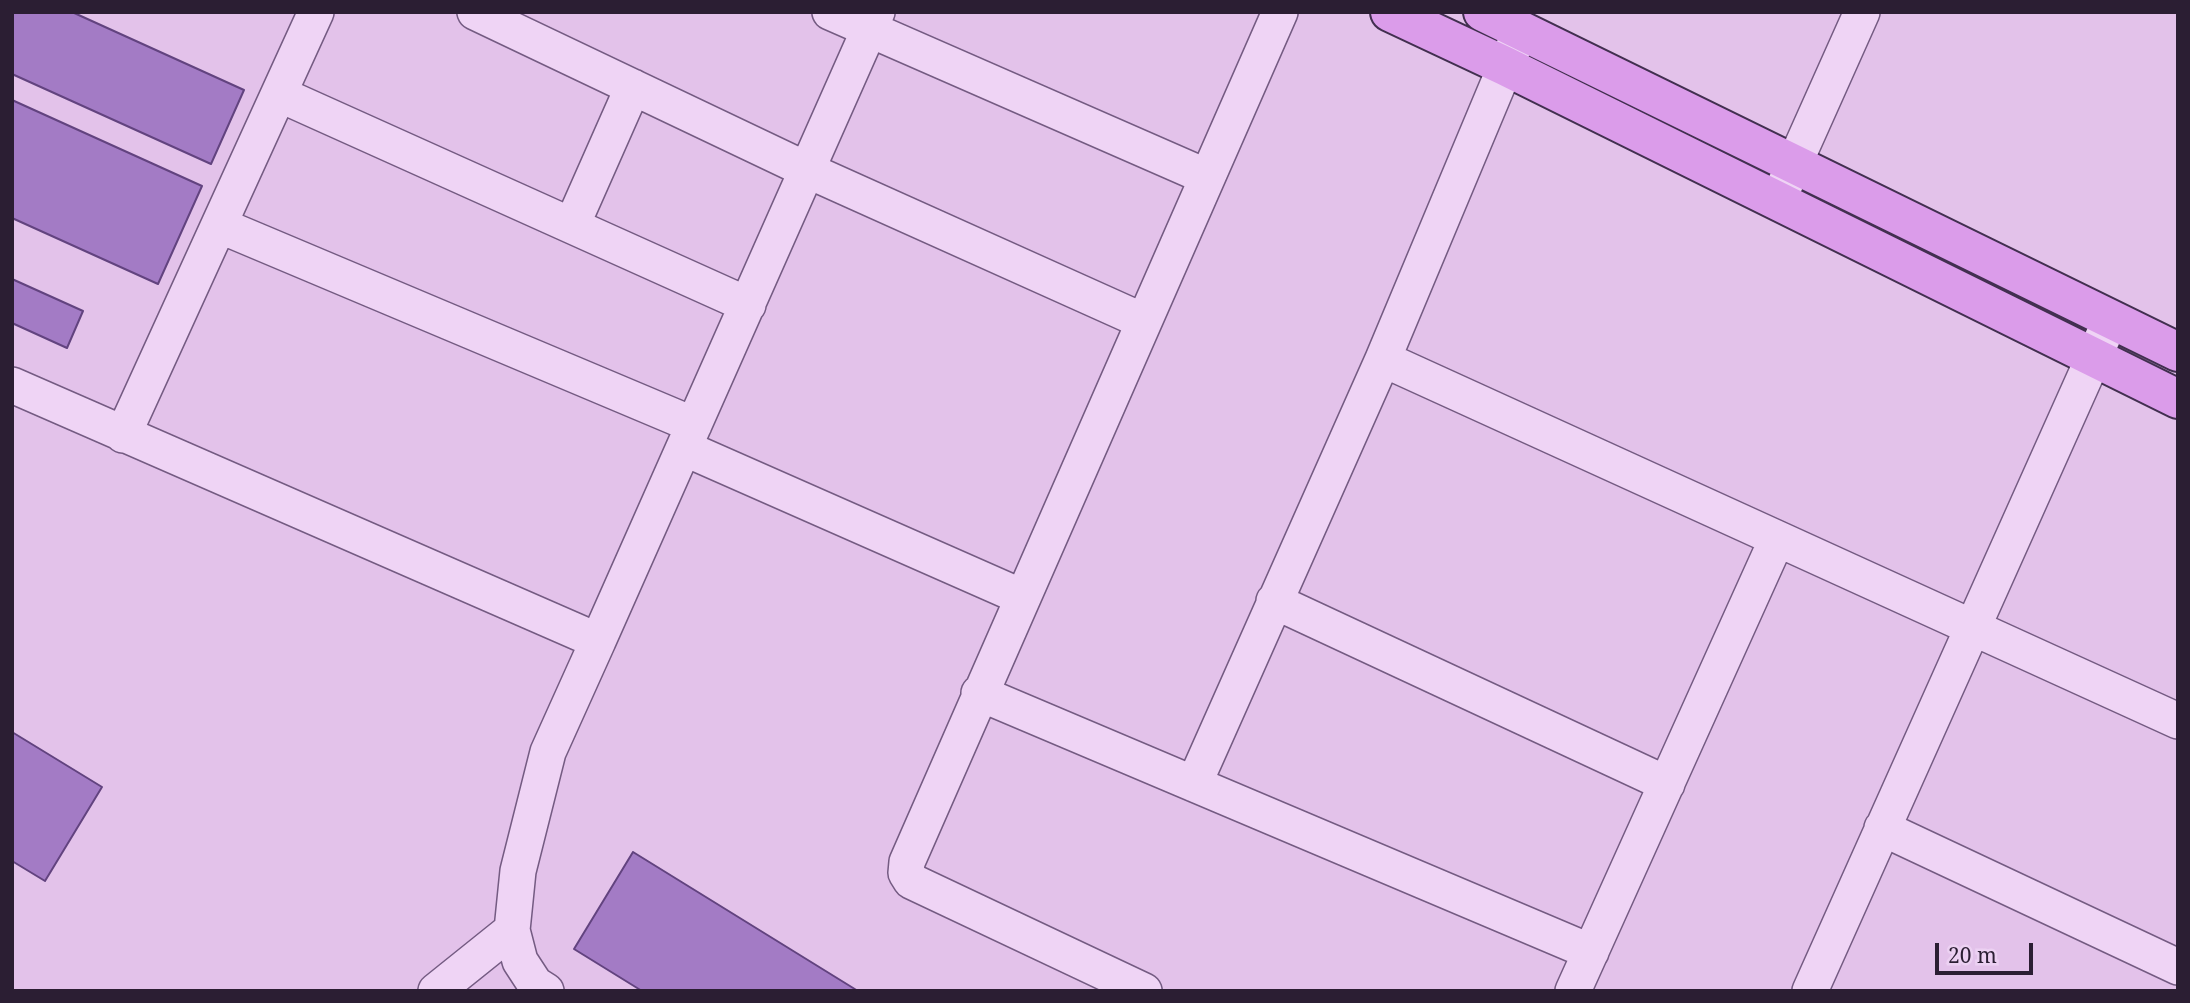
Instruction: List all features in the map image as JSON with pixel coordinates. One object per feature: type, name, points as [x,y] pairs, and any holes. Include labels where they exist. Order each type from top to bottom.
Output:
[{"type":"main road","points":[[1390,12],[1505,66],[2178,399]]},
{"type":"main road","points":[[1483,12],[1521,28],[2011,268],[2110,321],[2178,352]]},
{"type":"street","points":[[122,435],[317,12]]},
{"type":"street","points":[[475,12],[807,170],[1143,321]]},
{"type":"street","points":[[830,12],[873,21],[1207,177]]},
{"type":"street","points":[[1144,991],[911,881],[906,873],[911,848],[1280,12]]},
{"type":"street","points":[[1777,202],[1862,12]]},
{"type":"street","points":[[546,991],[535,984],[520,961],[512,930],[518,872],[548,752],[873,21]]},
{"type":"street","points":[[1194,784],[1383,359],[1521,28]]},
{"type":"street","points":[[572,226],[633,87]]},
{"type":"street","points":[[279,94],[748,305]]},
{"type":"street","points":[[219,225],[689,437],[1022,597]]},
{"type":"street","points":[[1810,991],[2110,321]]},
{"type":"street","points":[[1383,359],[2178,721]]},
{"type":"street","points":[[12,385],[598,641]]},
{"type":"street","points":[[1573,991],[1777,539]]},
{"type":"street","points":[[1274,601],[1667,784]]},
{"type":"street","points":[[979,694],[1591,953]]},
{"type":"street","points":[[1882,828],[2178,967]]},
{"type":"street","points":[[436,991],[512,930]]},
{"type":"building","points":[[12,12],[72,12],[244,90],[211,164],[12,74]]},
{"type":"building","points":[[12,100],[202,186],[158,284],[12,218]]},
{"type":"building","points":[[12,279],[83,311],[67,348],[12,323]]},
{"type":"building","points":[[12,732],[102,787],[45,881],[12,861]]},
{"type":"building","points":[[633,852],[858,991],[642,991],[574,949]]}]
